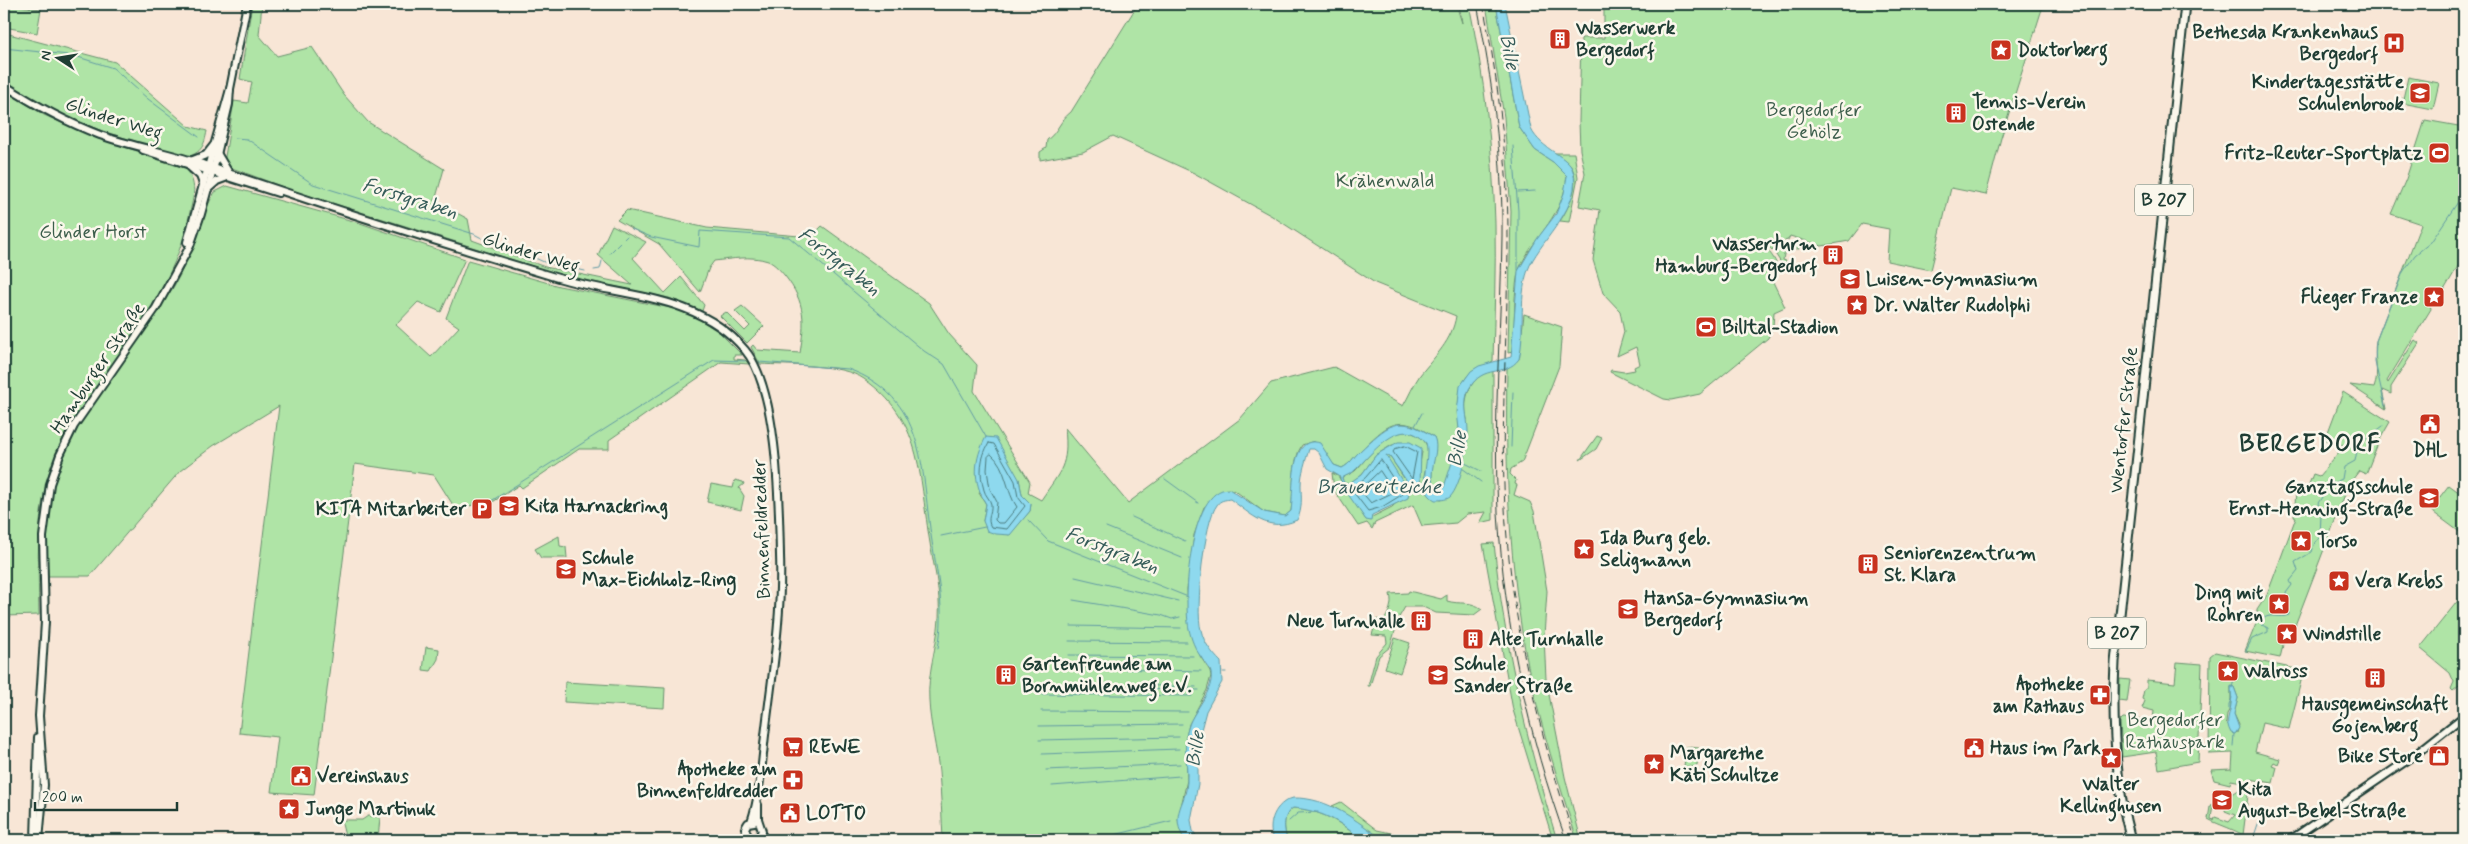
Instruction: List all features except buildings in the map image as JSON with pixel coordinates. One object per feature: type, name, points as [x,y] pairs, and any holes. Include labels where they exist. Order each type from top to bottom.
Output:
[{"type":"main road","name":"Hamburger Straße","points":[[39,726],[45,626],[44,554],[47,499],[54,469],[66,441],[83,412],[156,308],[181,263],[198,224],[215,142],[237,58],[247,4]]},
{"type":"main road","name":"Wentorfer Straße","points":[[2131,840],[2126,824],[2116,750],[2113,701],[2115,662],[2185,4]]},
{"type":"main road","name":"Glinder Weg","points":[[4,85],[45,112],[124,142],[227,175],[267,191],[292,195],[561,279],[678,304]]},
{"type":"main road","name":"Hamburger Straße","points":[[210,170],[218,153],[229,104],[230,89]]},
{"type":"main road","points":[[215,142],[206,154],[189,163],[200,176],[206,188],[227,175],[218,153]]},
{"type":"main road","name":"Binnenfeldredder","points":[[678,304],[710,319],[745,350],[759,375],[770,422],[777,492],[780,599],[757,794],[751,822]]},
{"type":"main road","points":[[2290,840],[2412,757],[2464,716]]},
{"type":"main road","points":[[35,840],[39,726]]},
{"type":"main road","points":[[39,726],[44,785],[39,840]]},
{"type":"main road","name":"Binnenfeldredder","points":[[757,794],[760,825]]},
{"type":"main road","points":[[751,822],[760,825],[762,832],[757,839],[749,839],[745,828],[751,822]]},
{"type":"green space","points":[[4,4],[41,9],[37,33],[4,27]]},
{"type":"green space","points":[[252,4],[262,4],[259,35],[277,56],[312,47],[344,95],[368,122],[444,169],[435,201],[468,219],[472,240],[545,267],[632,285],[598,255],[612,225],[646,242],[633,258],[665,293],[681,277],[704,305],[702,311],[669,298],[561,275],[291,190],[232,168],[224,163],[234,101],[248,103],[252,82],[240,79]]},
{"type":"green space","name":"Krähenwald","points":[[1138,4],[1456,4],[1462,23],[1459,4],[1469,4],[1483,85],[1494,195],[1493,361],[1472,371],[1461,387],[1456,454],[1453,470],[1443,490],[1435,490],[1433,483],[1434,437],[1421,429],[1402,423],[1386,428],[1378,434],[1342,468],[1334,465],[1314,441],[1302,445],[1294,468],[1291,511],[1285,516],[1264,512],[1234,490],[1204,507],[1194,535],[1187,589],[1188,617],[1200,656],[1210,671],[1211,676],[1207,690],[1189,724],[1186,737],[1187,780],[1178,820],[1185,840],[943,840],[939,772],[929,701],[931,670],[939,619],[939,598],[919,470],[907,430],[897,412],[883,395],[864,379],[854,374],[828,368],[760,364],[751,347],[753,345],[757,350],[800,353],[802,342],[803,322],[797,295],[792,286],[773,264],[761,259],[748,258],[714,261],[709,268],[700,292],[659,244],[617,220],[627,210],[707,228],[811,237],[822,226],[929,303],[949,334],[977,365],[974,391],[1030,482],[1028,493],[1041,500],[1062,467],[1066,451],[1065,428],[1128,503],[1240,419],[1271,383],[1334,367],[1403,406],[1420,375],[1447,341],[1456,316],[1375,283],[1272,216],[1194,173],[1113,136],[1083,152],[1040,160],[1040,152],[1046,148],[1047,140],[1071,112]],"holes":[[[1019,479],[1022,495],[1031,504],[1030,511],[1009,535],[983,521],[986,504],[979,493]]]},
{"type":"green space","points":[[1486,4],[1496,4],[1519,127],[1535,150],[1553,162],[1567,175],[1565,189],[1555,213],[1520,267],[1515,295],[1513,352],[1508,353],[1511,211],[1504,117]]},
{"type":"green space","name":"Bergedorfer Gehölz","points":[[1604,4],[2104,4],[2042,9],[2001,138],[1986,195],[1951,188],[1931,270],[1887,261],[1889,229],[1862,224],[1849,241],[1822,246],[1790,236],[1788,240],[1779,242],[1772,250],[1768,246],[1766,248],[1775,260],[1778,268],[1773,282],[1785,307],[1774,312],[1773,327],[1768,338],[1700,394],[1671,400],[1664,399],[1610,372],[1611,370],[1624,372],[1635,370],[1634,367],[1640,364],[1636,347],[1617,356],[1624,332],[1620,311],[1603,293],[1593,260],[1600,210],[1579,206],[1585,173],[1580,150],[1579,121],[1581,38],[1604,38]]},
{"type":"green space","points":[[5,33],[115,62],[188,126],[207,131],[202,148],[187,157],[102,131],[47,108],[4,80]]},
{"type":"green space","name":"Kindertagesstätte Schulenbrook","points":[[2408,77],[2439,83],[2433,109],[2402,103]]},
{"type":"green space","name":"Glinder Horst","points":[[4,90],[44,115],[99,139],[185,166],[192,179],[194,190],[183,239],[165,283],[140,324],[75,418],[55,455],[44,494],[39,534],[39,615],[4,616]]},
{"type":"green space","points":[[2425,120],[2464,127],[2464,256],[2444,290],[2438,291],[2430,304],[2431,309],[2387,381],[2388,383],[2415,340],[2419,343],[2391,387],[2391,394],[2382,390],[2386,409],[2350,385],[2374,388],[2376,382],[2376,341],[2421,224],[2391,214],[2406,179]]},
{"type":"green space","points":[[1554,153],[1574,153],[1578,177],[1569,222],[1560,221],[1573,193],[1575,178],[1567,161]]},
{"type":"green space","points":[[227,186],[360,223],[465,259],[441,312],[418,302],[396,325],[431,357],[459,327],[446,318],[468,260],[559,286],[676,309],[699,319],[719,332],[742,355],[734,355],[734,359],[745,360],[749,364],[721,362],[609,440],[609,449],[579,449],[522,488],[519,485],[488,505],[485,500],[478,504],[474,502],[474,505],[464,507],[462,505],[460,516],[434,475],[355,464],[314,795],[271,792],[278,737],[239,733],[279,406],[213,446],[180,471],[90,576],[48,576],[47,539],[50,501],[56,477],[66,452],[78,427],[93,403],[180,276],[215,192]]},
{"type":"green space","points":[[1784,244],[1799,246],[1799,249],[1785,248],[1783,260],[1786,261],[1786,267],[1802,269],[1802,271],[1785,269],[1776,255],[1776,251]]},
{"type":"green space","points":[[742,306],[764,326],[747,343],[720,316],[726,312],[745,331],[750,326],[735,311]]},
{"type":"green space","points":[[1524,314],[1562,327],[1559,366],[1522,462],[1511,469],[1510,474],[1516,480],[1515,484],[1517,485],[1514,495],[1530,502],[1534,511],[1547,591],[1544,636],[1546,679],[1565,777],[1581,840],[1577,840],[1538,710],[1528,666],[1516,592],[1508,481],[1507,368],[1519,359]]},
{"type":"green space","points":[[1493,371],[1493,520],[1480,523],[1486,512],[1467,514],[1456,523],[1422,526],[1413,505],[1375,523],[1372,529],[1367,523],[1358,526],[1334,490],[1332,473],[1338,476],[1366,520],[1392,507],[1408,492],[1386,457],[1388,454],[1408,484],[1420,484],[1419,469],[1422,452],[1392,445],[1376,455],[1362,474],[1349,484],[1343,483],[1342,478],[1355,471],[1382,442],[1398,433],[1407,432],[1419,436],[1427,445],[1428,456],[1424,476],[1440,500],[1450,496],[1459,479],[1467,419],[1467,396],[1473,382],[1485,373]]},
{"type":"green space","points":[[2343,392],[2390,422],[2379,441],[2366,474],[2359,471],[2349,484],[2289,641],[2284,641],[2280,658],[2245,651],[2260,614],[2257,610],[2267,595],[2296,517],[2294,516],[2296,492],[2305,494],[2313,474],[2319,476],[2344,446],[2325,440]]},
{"type":"green space","points":[[1597,436],[1602,438],[1596,449],[1580,460]]},
{"type":"green space","points":[[735,480],[744,484],[739,488],[744,496],[741,510],[707,502],[711,484],[733,488]]},
{"type":"green space","points":[[2449,485],[2464,496],[2464,529],[2461,533],[2430,510]]},
{"type":"green space","points":[[559,536],[560,546],[566,547],[567,558],[541,558],[535,549]]},
{"type":"green space","points":[[1494,543],[1510,656],[1536,767],[1557,840],[1553,840],[1513,710],[1483,544]]},
{"type":"green space","points":[[1409,591],[1441,599],[1447,595],[1447,601],[1478,606],[1482,609],[1474,615],[1436,613],[1423,607],[1405,607],[1394,626],[1396,628],[1390,647],[1379,656],[1370,686],[1368,686],[1376,656],[1387,643],[1386,636],[1372,635],[1377,619],[1383,622],[1387,615],[1391,605],[1390,594],[1408,593]]},
{"type":"green space","points":[[2464,593],[2464,682],[2453,691],[2451,689],[2454,682],[2450,673],[2420,648]]},
{"type":"green space","points":[[1395,638],[1410,643],[1400,673],[1385,668]]},
{"type":"green space","points":[[426,647],[439,649],[438,659],[431,671],[423,670]]},
{"type":"green space","points":[[2215,652],[2301,670],[2303,673],[2289,729],[2262,723],[2255,752],[2280,759],[2278,764],[2274,762],[2272,765],[2277,767],[2273,783],[2250,779],[2243,835],[2250,838],[2248,840],[2236,831],[2208,819],[2210,807],[2213,803],[2211,819],[2214,820],[2215,817],[2229,822],[2235,815],[2225,811],[2227,794],[2237,791],[2242,782],[2231,780],[2230,784],[2214,780],[2211,770],[2232,769],[2233,753],[2209,754],[2210,656]],"holes":[[[2231,687],[2234,687],[2238,698],[2234,714],[2239,725],[2237,733],[2226,723],[2227,714],[2231,707]]]},
{"type":"green space","name":"Bergedorfer Rathauspark","points":[[2177,662],[2202,664],[2198,762],[2159,769],[2156,752],[2122,757],[2120,721],[2123,718],[2142,719],[2143,722],[2143,719],[2153,720],[2154,711],[2142,708],[2145,701],[2142,699],[2144,690],[2147,688],[2147,680],[2175,683]]},
{"type":"green space","points":[[2120,679],[2130,680],[2127,702],[2119,701]]},
{"type":"green space","points":[[565,682],[665,688],[664,708],[564,702]]},
{"type":"green space","points":[[1686,747],[1699,748],[1697,765],[1694,767],[1684,767]]},
{"type":"green space","points":[[1341,802],[1377,830],[1424,840],[1384,840],[1332,806]]},
{"type":"green space","points":[[1293,808],[1321,814],[1345,827],[1360,840],[1287,840],[1285,818]]},
{"type":"green space","points":[[368,816],[380,817],[378,840],[346,840],[341,820],[362,820]]},
{"type":"water","points":[[1496,4],[1505,4],[1531,129],[1541,142],[1566,161],[1573,171],[1575,183],[1567,208],[1536,255],[1526,276],[1519,359],[1507,368],[1481,376],[1469,389],[1466,399],[1467,446],[1461,475],[1454,492],[1448,498],[1435,500],[1429,495],[1425,482],[1426,443],[1417,435],[1407,432],[1397,434],[1388,439],[1354,471],[1342,478],[1344,483],[1348,484],[1362,474],[1376,455],[1398,442],[1410,442],[1421,448],[1420,484],[1417,490],[1413,490],[1390,457],[1386,455],[1409,492],[1408,498],[1372,515],[1371,521],[1366,520],[1345,490],[1339,476],[1327,469],[1319,453],[1314,449],[1309,449],[1303,471],[1301,507],[1297,520],[1287,523],[1269,523],[1253,516],[1230,499],[1218,503],[1212,514],[1205,546],[1200,586],[1199,620],[1206,643],[1221,662],[1222,682],[1206,711],[1198,741],[1198,784],[1191,820],[1193,831],[1199,840],[1185,840],[1180,830],[1178,819],[1187,782],[1187,733],[1192,719],[1210,687],[1211,680],[1211,673],[1192,640],[1187,615],[1188,573],[1192,548],[1197,526],[1205,507],[1216,494],[1229,489],[1264,512],[1285,516],[1291,511],[1295,466],[1298,455],[1303,447],[1310,442],[1320,443],[1334,465],[1342,468],[1386,429],[1402,424],[1411,425],[1434,437],[1436,449],[1432,476],[1433,483],[1435,490],[1443,490],[1457,447],[1459,429],[1457,412],[1460,386],[1471,371],[1479,366],[1511,357],[1518,271],[1537,239],[1556,214],[1564,193],[1567,176],[1553,162],[1535,150],[1519,127]]},
{"type":"water","points":[[986,437],[996,438],[1019,479],[1022,495],[1031,504],[1030,511],[1010,535],[987,531],[983,521],[986,504],[978,487],[976,470],[979,454]]},
{"type":"water","points":[[2231,686],[2234,687],[2238,698],[2234,714],[2239,728],[2235,734],[2231,733],[2228,725]]},
{"type":"water","points":[[1293,798],[1318,801],[1330,806],[1352,818],[1384,840],[1360,840],[1346,827],[1330,818],[1312,811],[1293,808],[1285,818],[1287,840],[1273,840],[1271,827],[1274,814],[1281,804]]},
{"type":"waterway","name":"Forstgraben","points":[[4,48],[68,55]]},
{"type":"waterway","name":"Forstgraben","points":[[78,57],[113,68],[148,99],[199,137]]},
{"type":"waterway","name":"Forstgraben","points":[[235,138],[247,139],[313,184],[474,234],[499,247],[530,259],[535,258],[544,262],[585,271]]},
{"type":"waterway","points":[[1513,146],[1518,211],[1518,270]]},
{"type":"waterway","points":[[1518,192],[1535,191]]},
{"type":"waterway","points":[[2385,406],[2375,362],[2376,341],[2403,272],[2415,255],[2431,242],[2464,193]]},
{"type":"waterway","name":"Forstgraben","points":[[632,229],[651,237],[699,247],[700,231],[789,237],[924,351],[944,364],[986,437]]},
{"type":"waterway","name":"Forstgraben","points":[[610,253],[627,236]]},
{"type":"waterway","name":"Forstgraben","points":[[594,270],[600,269],[602,261]]},
{"type":"waterway","points":[[488,503],[714,360],[745,361]]},
{"type":"waterway","points":[[759,362],[848,369],[874,381],[892,397],[906,416],[915,437],[921,460],[938,578],[941,605],[938,648]]},
{"type":"waterway","points":[[1511,447],[1513,392]]},
{"type":"waterway","points":[[1415,426],[1422,413]]},
{"type":"waterway","points":[[2246,651],[2252,639],[2268,632],[2268,628],[2262,625],[2264,618],[2289,615],[2286,593],[2292,585],[2290,581],[2298,571],[2295,562],[2312,552],[2315,542],[2320,538],[2321,514],[2318,503],[2331,484],[2342,479],[2344,467],[2355,461],[2358,445],[2383,426]]},
{"type":"waterway","name":"Bille","points":[[1463,462],[1481,471]]},
{"type":"waterway","name":"Bille","points":[[1462,468],[1481,482]]},
{"type":"waterway","points":[[1165,479],[1198,503]]},
{"type":"waterway","points":[[1132,517],[1185,541]]},
{"type":"waterway","name":"Forstgraben","points":[[1028,520],[1048,541],[1188,597]]},
{"type":"waterway","points":[[941,536],[985,527]]},
{"type":"waterway","points":[[1106,527],[1182,558]]},
{"type":"waterway","points":[[1075,577],[1178,601]]},
{"type":"waterway","points":[[1073,600],[1161,615],[1172,619],[1180,617]]},
{"type":"waterway","points":[[1071,626],[1181,628]]},
{"type":"waterway","points":[[1069,641],[1187,642]]},
{"type":"waterway","points":[[1068,655],[1193,656]]},
{"type":"waterway","points":[[2232,688],[2238,662]]},
{"type":"waterway","points":[[1066,668],[1201,671]]},
{"type":"waterway","points":[[1128,685],[1196,687]]},
{"type":"waterway","points":[[1126,689],[1199,690]]},
{"type":"waterway","points":[[1041,694],[1192,696]]},
{"type":"waterway","points":[[2229,710],[2232,698]]},
{"type":"waterway","points":[[1041,711],[1188,712]]},
{"type":"waterway","name":"Bille","points":[[1039,726],[1182,724]]},
{"type":"waterway","points":[[2233,747],[2234,734]]},
{"type":"waterway","name":"Bille","points":[[1039,740],[1179,737]]},
{"type":"waterway","name":"Bille","points":[[1042,754],[1179,749]]},
{"type":"waterway","name":"Bille","points":[[1046,770],[1180,764]]},
{"type":"waterway","points":[[1052,786],[1180,776]]},
{"type":"waterway","points":[[2249,789],[2259,792],[2260,795]]},
{"type":"waterway","points":[[1289,821],[1298,813],[1318,812]]},
{"type":"waterway","points":[[1094,840],[1171,821]]},
{"type":"waterway","points":[[2249,840],[2255,833],[2258,824]]},
{"type":"tram line","points":[[1477,4],[1492,90],[1501,178],[1502,236],[1496,443],[1501,554],[1512,637],[1529,720],[1552,800],[1566,840]]},
{"type":"railway","points":[[1483,4],[1498,91],[1508,207],[1503,440],[1508,551],[1513,593],[1529,677],[1550,759],[1575,840]]},
{"type":"place","name":"Wasserwerk Bergedorf","points":[[1560,39]]},
{"type":"place","name":"Bethesda Krankenhaus Bergedorf","points":[[2394,43]]},
{"type":"place","name":"Doktorberg","points":[[2001,50]]},
{"type":"place","name":"Kindertagesstätte Schulenbrook","points":[[2420,93]]},
{"type":"place","name":"Tennis-Verein Ostende","points":[[1956,113]]},
{"type":"place","name":"Fritz-Reuter-Sportplatz","points":[[2439,153]]},
{"type":"place","name":"Wasserturm Hamburg-Bergedorf","points":[[1833,255]]},
{"type":"place","name":"Luisen-Gymnasium","points":[[1850,279]]},
{"type":"place","name":"Flieger Franze","points":[[2434,297]]},
{"type":"place","name":"Dr. Walter Rudolphi","points":[[1857,305]]},
{"type":"place","name":"Billtal-Stadion","points":[[1706,327]]},
{"type":"place","name":"DHL","points":[[2430,424]]},
{"type":"place","name":"Ganztagsschule Ernst-Henning-Straße","points":[[2429,498]]},
{"type":"place","name":"Kita Harnackring","points":[[509,506]]},
{"type":"place","name":"KITA Mitarbeiter","points":[[482,509]]},
{"type":"place","name":"Torso","points":[[2301,541]]},
{"type":"place","name":"Ida Burg geb. Seligmann","points":[[1584,549]]},
{"type":"place","name":"Seniorenzentrum St. Klara","points":[[1868,564]]},
{"type":"place","name":"Schule Max-Eichholz-Ring","points":[[566,569]]},
{"type":"place","name":"Vera Krebs","points":[[2339,581]]},
{"type":"place","name":"Ding mit Rohren","points":[[2279,604]]},
{"type":"place","name":"Hansa-Gymnasium Bergedorf","points":[[1628,609]]},
{"type":"place","name":"Neue Turnhalle","points":[[1421,621]]},
{"type":"place","name":"Windstille","points":[[2287,634]]},
{"type":"place","name":"Alte Turnhalle","points":[[1473,639]]},
{"type":"place","name":"Walross","points":[[2228,671]]},
{"type":"place","name":"Gartenfreunde am Bornmühlenweg e.V.","points":[[1006,675]]},
{"type":"place","name":"Schule Sander Straße","points":[[1438,675]]},
{"type":"place","name":"Hausgemeinschaft Gojenberg","points":[[2375,678]]},
{"type":"place","name":"Apotheke am Rathaus","points":[[2100,695]]},
{"type":"place","name":"REWE","points":[[793,747]]},
{"type":"place","name":"Haus im Park","points":[[1974,748]]},
{"type":"place","name":"Bike Store","points":[[2439,756]]},
{"type":"place","name":"Walter Kellinghusen","points":[[2111,758]]},
{"type":"place","name":"Margarethe Käti Schultze","points":[[1654,764]]},
{"type":"place","name":"Vereinshaus","points":[[301,776]]},
{"type":"place","name":"Apotheke am Binnenfeldredder","points":[[793,780]]},
{"type":"place","name":"Kita August-Bebel-Straße","points":[[2222,800]]},
{"type":"place","name":"Junge Martinuk","points":[[289,809]]},
{"type":"place","name":"LOTTO","points":[[790,813]]},
{"type":"district","name":"BERGEDORF","points":[[2310,444]]},
{"type":"water label","name":"Brauereiteiche","points":[[1379,487]]}]
